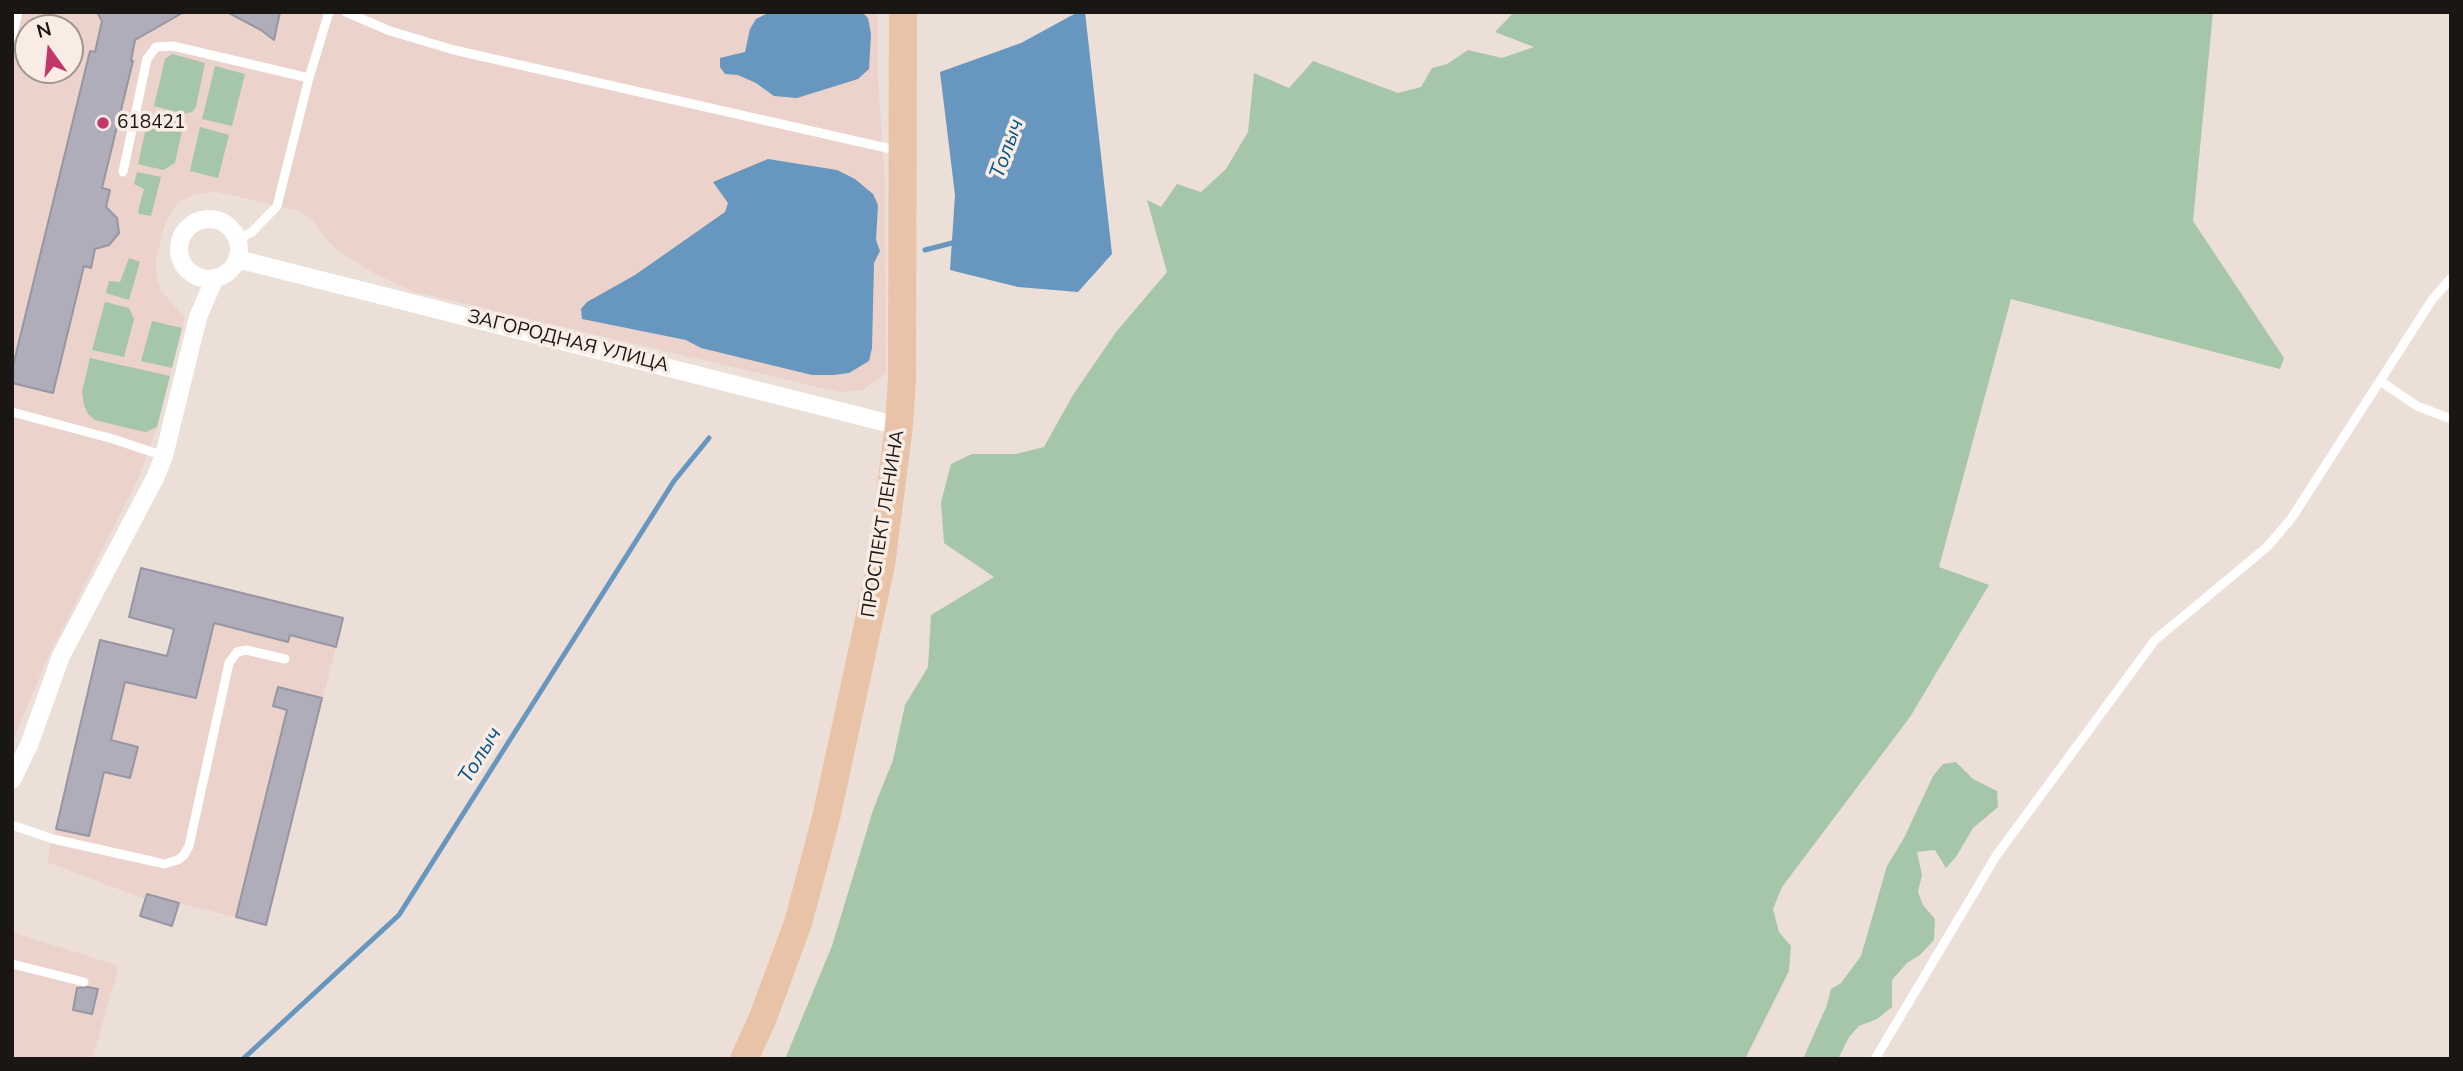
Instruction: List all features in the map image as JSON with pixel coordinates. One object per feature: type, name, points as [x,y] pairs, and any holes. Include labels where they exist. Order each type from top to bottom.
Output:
[{"type":"main road","name":"ПРОСПЕКТ ЛЕНИНА","points":[[744,1059],[762,1020],[798,923],[826,818],[881,565],[899,426],[902,378],[903,12]]},
{"type":"street","points":[[199,220],[218,220],[226,224],[237,240],[239,249],[232,268],[215,278],[205,278],[187,269],[179,251],[184,232],[199,220]]},
{"type":"street","name":"ЗАГОРОДНАЯ УЛИЦА","points":[[237,259],[899,426]]},
{"type":"street","points":[[12,780],[29,745],[61,656],[164,456],[198,317],[215,278]]},
{"type":"lane","points":[[12,37],[18,12]]},
{"type":"lane","points":[[237,240],[252,232],[277,206],[309,78],[329,12]]},
{"type":"lane","points":[[346,12],[390,31],[454,50],[904,152]]},
{"type":"lane","points":[[123,172],[147,59],[156,47],[173,46],[309,78]]},
{"type":"lane","points":[[1875,1059],[1996,856],[2155,640],[2267,547],[2291,519],[2432,300],[2451,278]]},
{"type":"lane","points":[[2380,381],[2417,406],[2451,419]]},
{"type":"lane","points":[[12,412],[113,439],[164,456]]},
{"type":"lane","points":[[12,825],[53,839],[164,864],[178,860],[189,846],[229,663],[237,653],[246,650],[285,659]]},
{"type":"lane","points":[[12,964],[84,982]]},
{"type":"shaded area","points":[[12,12],[878,12],[878,80],[885,183],[886,373],[863,390],[839,392],[415,292],[375,274],[336,249],[313,221],[300,211],[217,192],[195,194],[178,202],[165,224],[156,259],[156,274],[161,291],[185,317],[157,427],[138,479],[48,657],[12,743]]},
{"type":"shaded area","points":[[141,568],[343,618],[266,925],[179,903],[172,926],[140,916],[145,899],[47,862],[100,640],[167,655],[174,629],[129,617]]},
{"type":"shaded area","points":[[12,932],[119,966],[92,1059],[12,1059]]},
{"type":"green space","points":[[1514,12],[2213,12],[2193,221],[2284,358],[2280,369],[2011,299],[1939,567],[1989,585],[1910,717],[1782,887],[1773,909],[1779,932],[1791,946],[1789,971],[1745,1059],[785,1059],[832,946],[873,810],[893,760],[905,705],[928,667],[931,615],[994,577],[944,543],[941,502],[951,464],[972,454],[1016,454],[1044,447],[1073,395],[1116,332],[1167,272],[1147,200],[1161,207],[1177,184],[1201,192],[1226,169],[1248,132],[1254,73],[1289,88],[1313,61],[1398,93],[1421,87],[1432,68],[1447,64],[1468,50],[1502,58],[1534,47],[1495,32]]},
{"type":"green space","points":[[172,54],[205,63],[196,107],[192,112],[184,114],[154,106],[165,59]]},
{"type":"green space","points":[[215,66],[245,74],[232,126],[202,119]]},
{"type":"green space","points":[[149,114],[184,122],[175,163],[163,170],[138,164]]},
{"type":"green space","points":[[200,127],[229,135],[218,178],[190,171]]},
{"type":"green space","points":[[137,172],[161,177],[151,216],[139,214],[138,211],[144,189],[134,184]]},
{"type":"green space","points":[[129,258],[140,262],[129,300],[106,293],[109,281],[120,282]]},
{"type":"green space","points":[[105,302],[129,308],[134,319],[124,357],[92,350]]},
{"type":"green space","points":[[152,321],[182,328],[172,368],[141,361]]},
{"type":"green space","points":[[90,358],[170,376],[157,427],[146,432],[140,431],[95,420],[88,414],[82,392]]},
{"type":"green space","points":[[1956,762],[1973,779],[1997,791],[1998,807],[1973,828],[1956,857],[1946,868],[1935,850],[1917,852],[1922,875],[1918,892],[1923,905],[1935,919],[1934,940],[1892,980],[1892,1007],[1877,1019],[1859,1026],[1849,1037],[1838,1059],[1803,1059],[1827,1005],[1831,989],[1841,983],[1861,956],[1887,866],[1904,838],[1933,776],[1943,764]]},
{"type":"water","points":[[770,12],[862,12],[868,18],[871,34],[869,69],[858,79],[797,98],[774,96],[756,83],[738,75],[725,74],[720,67],[720,58],[745,52],[750,29],[756,19]]},
{"type":"water","points":[[1078,12],[1085,12],[1112,254],[1078,292],[1018,287],[950,270],[955,195],[940,72],[1021,43]]},
{"type":"water","points":[[768,159],[837,170],[855,179],[873,194],[878,205],[876,240],[880,251],[874,263],[872,348],[869,361],[849,373],[812,375],[701,348],[686,340],[582,319],[581,309],[587,302],[635,275],[725,212],[728,203],[713,182]]},
{"type":"building","points":[[97,12],[184,12],[135,40],[133,61],[102,188],[110,190],[106,207],[117,218],[119,233],[109,245],[95,249],[91,268],[84,266],[53,393],[12,383],[12,370],[90,51],[95,52],[102,21]]},
{"type":"building","points":[[227,12],[280,12],[274,40],[261,30]]},
{"type":"building","points":[[141,568],[343,618],[336,647],[290,635],[288,642],[214,623],[196,698],[125,682],[111,740],[138,747],[130,778],[104,772],[89,836],[56,829],[100,640],[167,656],[174,629],[129,617]]},
{"type":"building","points":[[278,687],[322,698],[266,925],[236,917],[287,710],[273,706]]},
{"type":"building","points":[[147,894],[179,903],[172,926],[140,916]]},
{"type":"building","points":[[77,988],[98,989],[92,1014],[73,1010]]},
{"type":"waterway","name":"Толыч","points":[[925,250],[956,242]]},
{"type":"waterway","name":"Толыч","points":[[243,1059],[399,915],[674,481],[709,438]]},
{"type":"place","name":"618421","points":[[103,123]]}]
